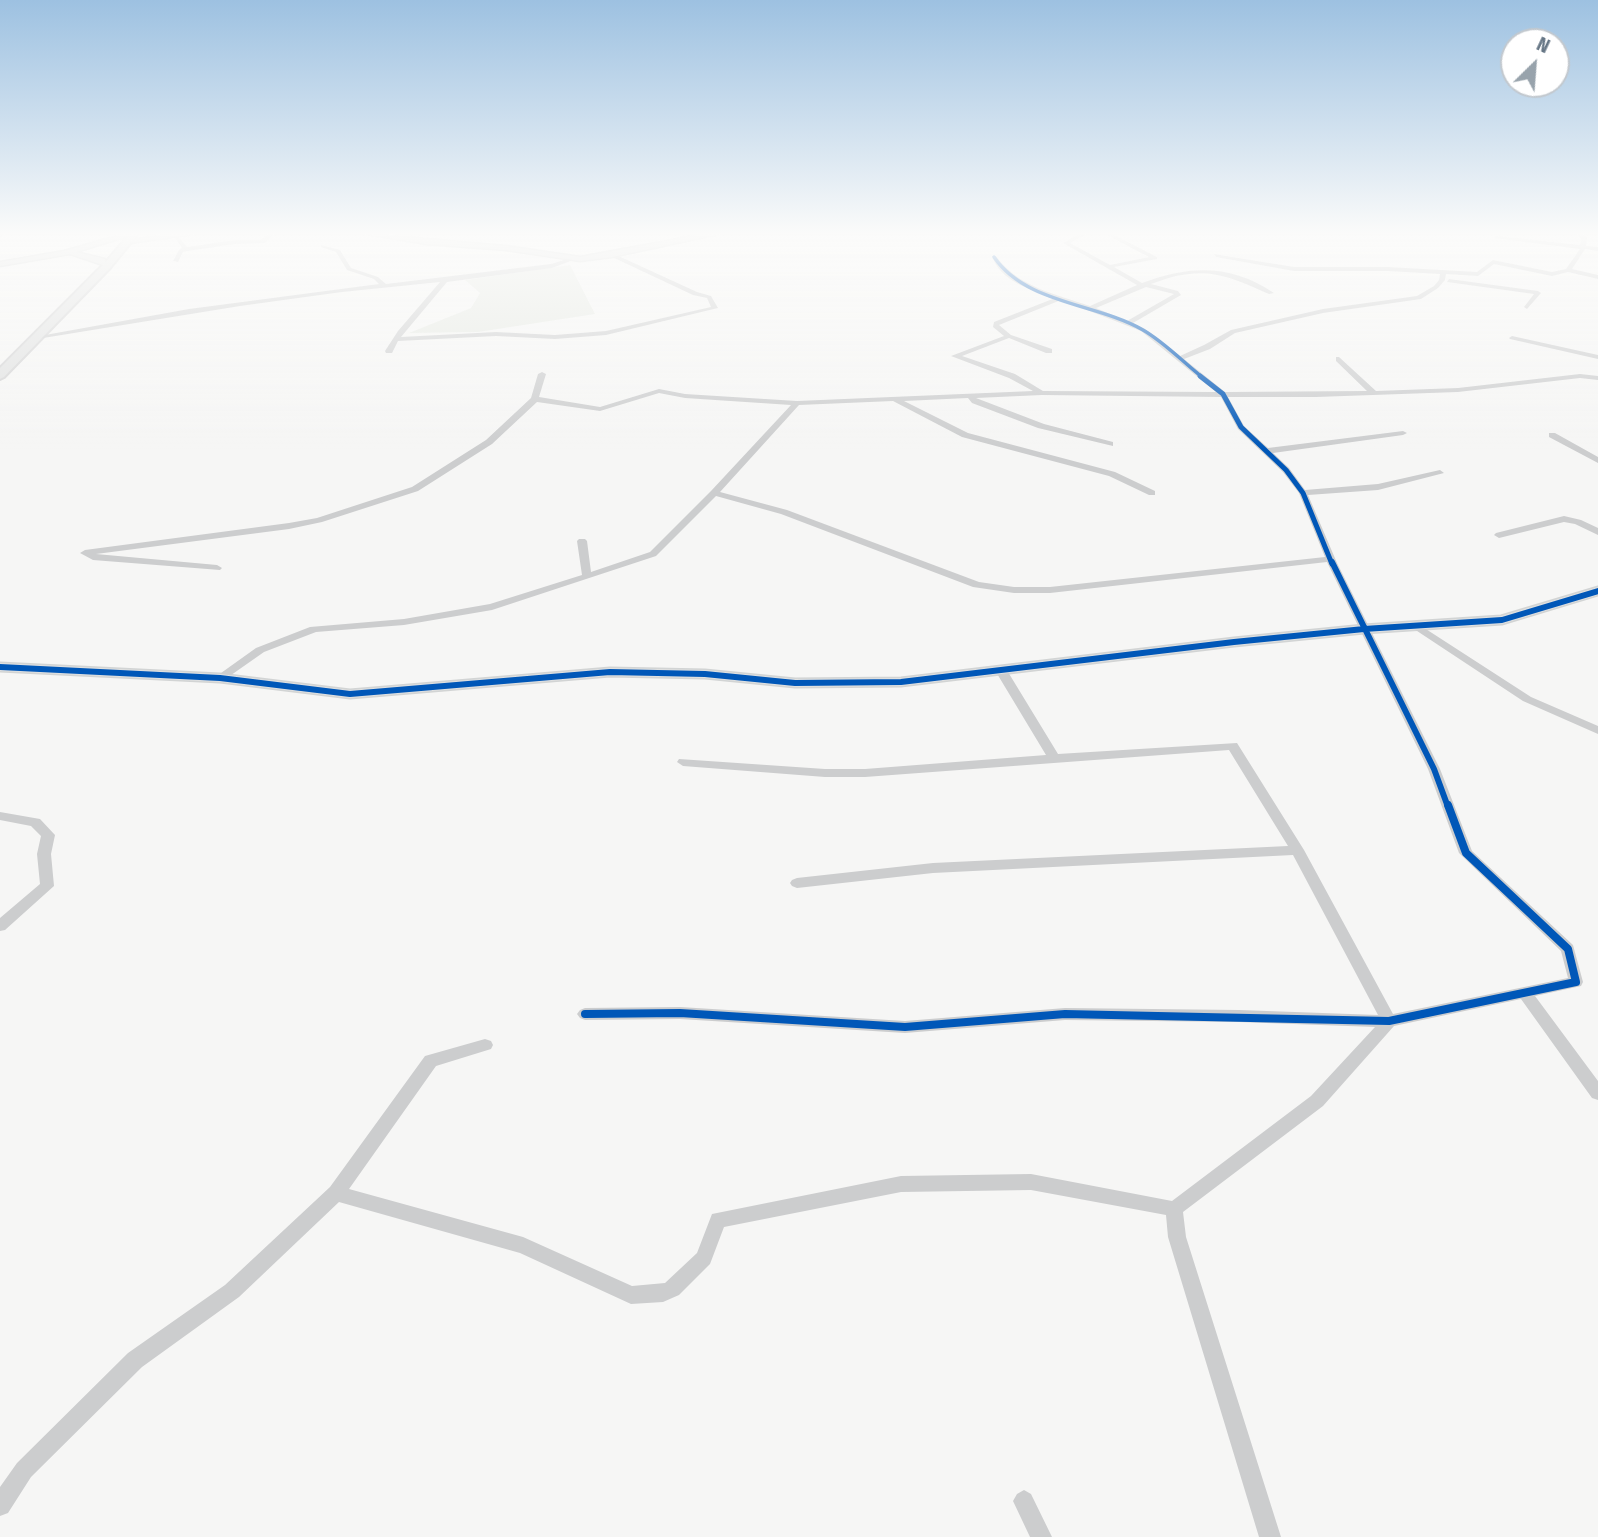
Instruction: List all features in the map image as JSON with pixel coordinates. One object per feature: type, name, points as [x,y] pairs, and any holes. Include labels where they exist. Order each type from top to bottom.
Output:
[{"type":"main road","points":[[0,364],[60,306]]},
{"type":"main road","points":[[0,375],[66,306]]},
{"type":"street","points":[[37,337],[233,306]]},
{"type":"street","points":[[389,351],[422,306]]},
{"type":"street","points":[[396,339],[496,334],[528,338],[606,333],[715,308],[713,306]]},
{"type":"street","points":[[1041,306],[996,323],[995,326],[1009,336],[1049,351]]},
{"type":"street","points":[[585,1014],[680,1013],[905,1027],[1065,1014],[1389,1021],[1576,982],[1568,949],[1466,853],[1434,769],[1364,629],[1303,493],[1241,427],[1223,394],[1143,330],[1083,306]]},
{"type":"street","points":[[1090,308],[1095,306]]},
{"type":"street","points":[[1129,323],[1159,306]]},
{"type":"street","points":[[1179,359],[1207,347],[1233,331],[1323,311],[1362,306]]},
{"type":"street","points":[[1009,336],[955,356],[1012,376],[1042,393]]},
{"type":"street","points":[[1512,338],[1598,357]]},
{"type":"street","points":[[1580,376],[1598,357]]},
{"type":"street","points":[[1339,359],[1374,393]]},
{"type":"street","points":[[218,568],[93,557],[85,553],[289,526],[318,520],[415,489],[489,442],[535,399],[542,374]]},
{"type":"street","points":[[535,399],[600,409],[659,391],[685,396],[797,403],[1042,393],[1374,393],[1458,390],[1580,376],[1598,378]]},
{"type":"street","points":[[969,395],[975,401],[1041,426],[1110,444]]},
{"type":"street","points":[[891,398],[965,435],[1102,471],[1152,493]]},
{"type":"street","points":[[220,678],[260,650],[314,629],[404,622],[492,607],[653,554],[714,494],[797,403]]},
{"type":"street","points":[[1266,451],[1404,433]]},
{"type":"street","points":[[1552,435],[1598,460]]},
{"type":"street","points":[[1303,493],[1378,487],[1440,473]]},
{"type":"street","points":[[714,494],[784,512],[976,585],[1014,590],[1050,590],[1331,559]]},
{"type":"street","points":[[1499,535],[1564,519],[1578,522],[1598,532]]},
{"type":"street","points":[[582,541],[587,577]]},
{"type":"street","points":[[0,667],[220,678],[350,694],[610,672],[705,674],[795,684],[901,682],[1002,672],[1234,642],[1364,629],[1502,620],[1594,595]]},
{"type":"street","points":[[1415,625],[1527,699],[1598,730]]},
{"type":"street","points":[[1002,672],[1054,758]]},
{"type":"street","points":[[684,762],[825,773],[865,773],[1233,746],[1297,850],[1389,1021]]},
{"type":"street","points":[[0,816],[35,822],[48,835],[44,854],[47,886],[0,926]]},
{"type":"street","points":[[797,883],[933,868],[1297,850]]},
{"type":"street","points":[[1525,994],[1598,1093]]},
{"type":"street","points":[[336,1193],[523,1245],[631,1295],[663,1293],[672,1289],[704,1258],[718,1220],[901,1184],[1031,1182],[1174,1209],[1317,1101],[1389,1021]]},
{"type":"street","points":[[0,1505],[24,1470],[135,1360],[232,1291],[336,1193],[431,1060],[485,1045]]},
{"type":"street","points":[[1174,1209],[1177,1237],[1270,1537]]},
{"type":"street","points":[[1024,1501],[1041,1537]]},
{"type":"shaded area","points":[[472,306],[591,306],[595,314],[478,332],[409,333]]},
{"type":"cycle path","points":[[585,1014],[680,1013],[905,1027],[1065,1014],[1389,1021],[1576,982],[1568,949],[1466,853],[1434,769],[1332,563],[1303,493],[1286,470],[1241,427],[1223,394],[1143,330],[1083,306]]},
{"type":"cycle path","points":[[0,667],[220,678],[350,694],[610,672],[705,674],[795,683],[901,682],[1234,642],[1364,629],[1502,620],[1598,591]]}]
